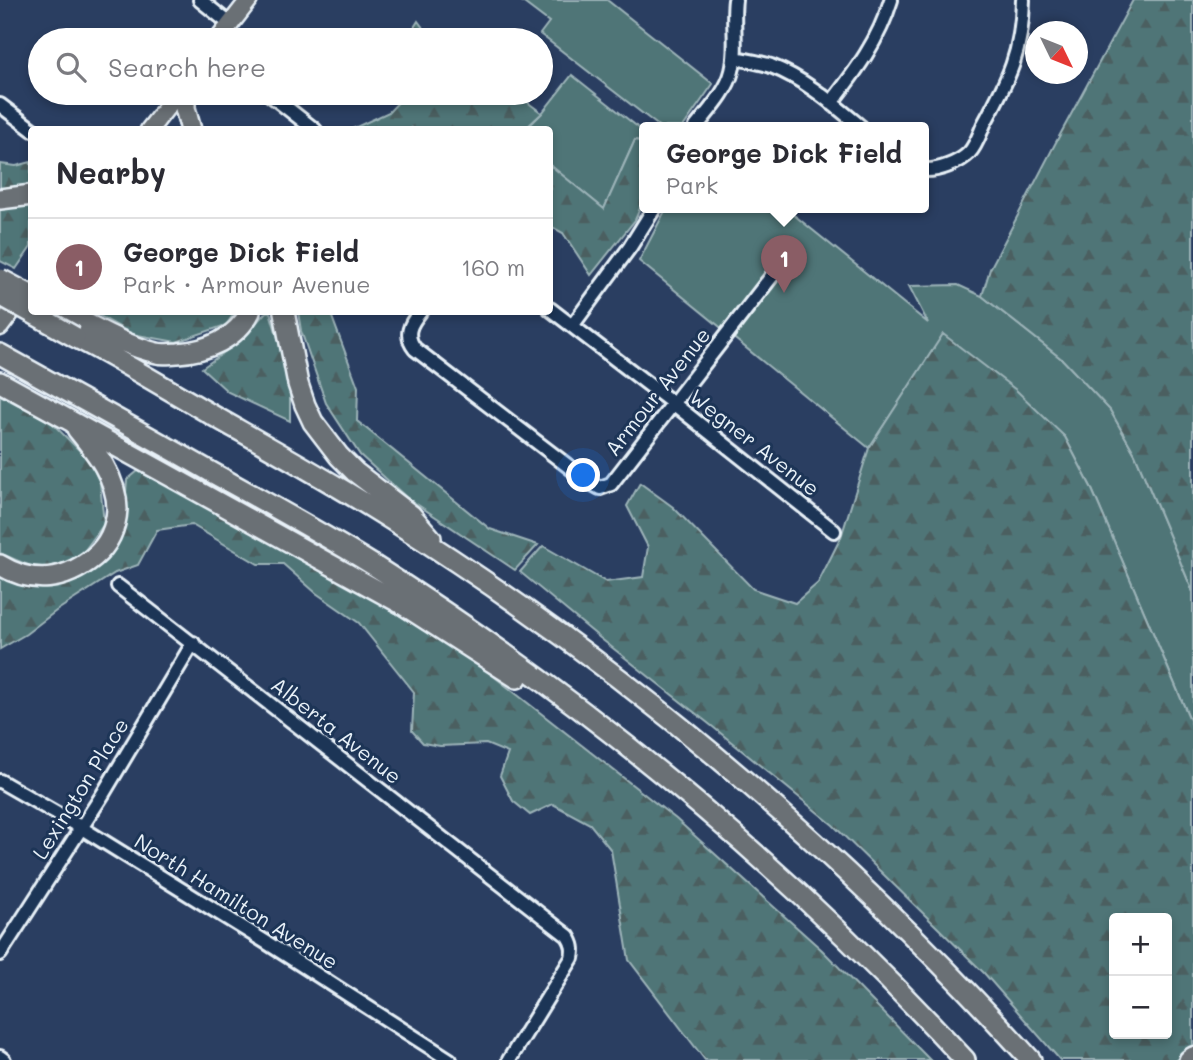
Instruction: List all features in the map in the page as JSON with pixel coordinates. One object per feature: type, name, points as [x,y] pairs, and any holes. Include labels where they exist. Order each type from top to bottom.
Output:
[{"type":"highway","points":[[184,105],[190,126]]},
{"type":"highway","points":[[0,198],[28,195]]},
{"type":"highway","points":[[0,279],[28,294]]},
{"type":"highway","points":[[0,295],[28,307]]},
{"type":"highway","points":[[46,315],[80,330],[338,487],[448,557],[596,661],[738,775],[845,871],[948,971],[1031,1060]]},
{"type":"highway","points":[[66,315],[80,330],[160,354],[190,352],[214,346],[230,336],[248,315]]},
{"type":"highway","points":[[285,315],[298,384],[313,422],[338,456],[411,515],[448,557]]},
{"type":"highway","points":[[0,354],[310,527],[374,566],[568,701],[724,828],[815,909],[965,1060]]},
{"type":"highway","points":[[0,382],[402,604],[644,761]]},
{"type":"highway","points":[[0,565],[24,576],[39,578],[62,575],[83,566],[103,550],[110,538],[117,509],[108,473],[90,444],[67,417]]},
{"type":"main road","points":[[227,28],[248,0]]},
{"type":"main road","points":[[152,126],[168,105]]},
{"type":"main road","points":[[0,327],[28,290]]},
{"type":"street","points":[[200,0],[230,24]]},
{"type":"street","points":[[700,122],[727,84],[732,72],[735,0]]},
{"type":"street","points":[[831,103],[868,52],[880,31],[891,0]]},
{"type":"street","points":[[929,171],[942,169],[969,153],[1006,84],[1014,63],[1020,42],[1023,0]]},
{"type":"street","points":[[734,58],[758,62],[806,83],[855,122]]},
{"type":"street","points":[[0,104],[28,126]]},
{"type":"street","points":[[284,105],[311,126]]},
{"type":"street","points":[[572,326],[631,247],[651,213]]},
{"type":"street","name":"Armour Avenue","points":[[417,315],[411,322],[408,335],[415,349],[600,488],[611,484],[782,263]]},
{"type":"street","name":"Wegner Avenue","points":[[553,311],[834,531]]},
{"type":"street","name":"Alberta Avenue","points":[[118,586],[568,936],[572,943],[572,958],[509,1060]]},
{"type":"street","name":"Lexington Place","points":[[0,954],[103,794],[192,643]]},
{"type":"street","name":"North Hamilton Avenue","points":[[0,781],[270,944],[450,1060]]},
{"type":"green space","points":[[520,0],[607,0],[713,84],[686,122],[654,122],[553,44],[553,28],[544,28],[549,22]]},
{"type":"green space","points":[[1133,0],[1193,0],[1193,592],[1135,454],[1110,410],[1063,360],[982,296],[990,269]]},
{"type":"green space","points":[[418,21],[423,28],[414,28]]},
{"type":"green space","points":[[572,75],[639,128],[639,141],[635,140],[604,209],[553,167],[553,126],[529,126],[548,105],[553,105],[553,99]]},
{"type":"green space","points":[[396,105],[531,105],[542,113],[528,126],[359,126],[389,112]]},
{"type":"green space","points":[[635,140],[639,141],[639,211],[635,220],[591,275],[563,233],[553,228],[553,167],[604,209]]},
{"type":"green space","points":[[28,163],[28,187],[0,188],[0,164],[16,166]]},
{"type":"green space","points":[[28,202],[28,251],[16,269],[0,261],[0,204]]},
{"type":"green space","points":[[664,213],[791,213],[928,323],[909,286],[958,285],[982,296],[1063,360],[1110,410],[1135,454],[1193,592],[1193,727],[1091,487],[1065,437],[943,335],[869,448],[639,261]]},
{"type":"green space","points":[[98,315],[233,315],[226,325],[176,342],[132,334]]},
{"type":"green space","points":[[263,315],[271,315],[290,378],[290,421],[228,392],[202,368],[240,341]]},
{"type":"green space","points":[[298,315],[333,315],[358,387],[357,421],[490,529],[538,545],[515,570],[406,497],[360,455],[326,403],[301,331]]},
{"type":"green space","points":[[943,334],[1016,390],[1065,437],[1091,487],[1193,727],[1193,1047],[1176,1060],[1060,1060],[984,973],[833,825],[520,572],[543,546],[606,582],[643,577],[648,547],[627,506],[640,483],[673,507],[753,589],[795,603],[818,583],[841,537],[869,448]]},
{"type":"green space","points":[[0,395],[51,422],[90,461],[100,483],[104,524],[79,558],[46,573],[0,553]]},
{"type":"green space","points":[[138,471],[293,550],[487,671],[676,819],[822,950],[930,1060],[705,1060],[629,960],[611,850],[590,824],[553,804],[530,815],[513,801],[500,776],[508,753],[486,744],[440,746],[423,743],[412,731],[414,692],[359,623],[316,593],[283,564],[258,564],[192,525],[157,530],[138,565],[115,573],[0,649],[0,575],[23,586],[49,586],[108,556],[123,529],[127,480]]},
{"type":"place","name":"George Dick Field","points":[[784,293]]}]
